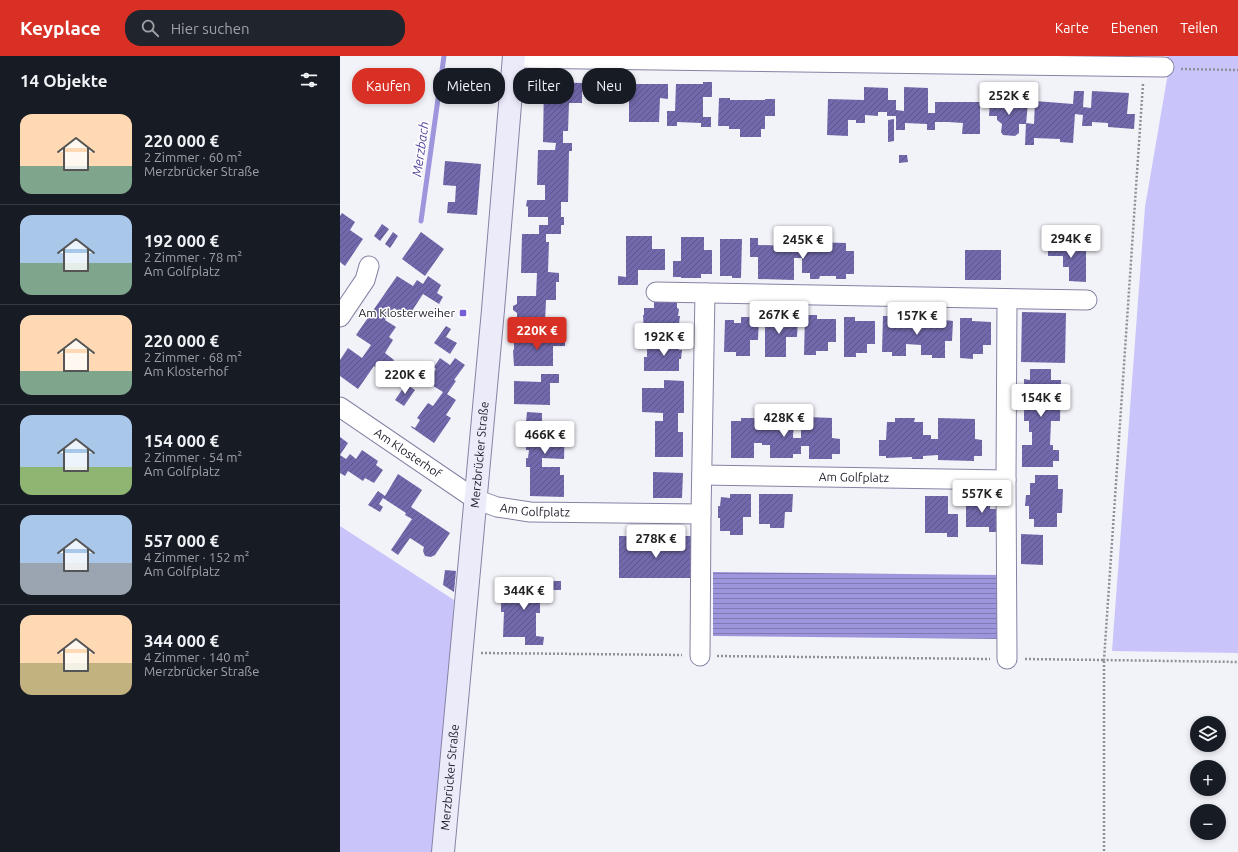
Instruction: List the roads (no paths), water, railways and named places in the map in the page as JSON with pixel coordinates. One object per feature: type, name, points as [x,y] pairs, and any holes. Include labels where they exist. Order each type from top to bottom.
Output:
[{"type":"street","name":"Merzbrücker Straße","points":[[443,852],[494,302],[514,57],[1013,60],[1164,66]]},
{"type":"street","points":[[340,317],[365,280],[368,266]]},
{"type":"street","points":[[656,292],[1087,300]]},
{"type":"street","points":[[700,656],[705,294]]},
{"type":"street","points":[[1007,299],[1006,480],[1008,659]]},
{"type":"street","name":"Am Klosterhof","points":[[340,407],[475,499]]},
{"type":"street","name":"Am Golfplatz","points":[[702,475],[1006,480]]},
{"type":"street","name":"Am Golfplatz","points":[[475,499],[497,507],[530,512],[701,514]]},
{"type":"waterway","name":"Merzbach","points":[[421,221],[444,56]]},
{"type":"place","name":"Am Klosterweiher","points":[[463,313]]}]
